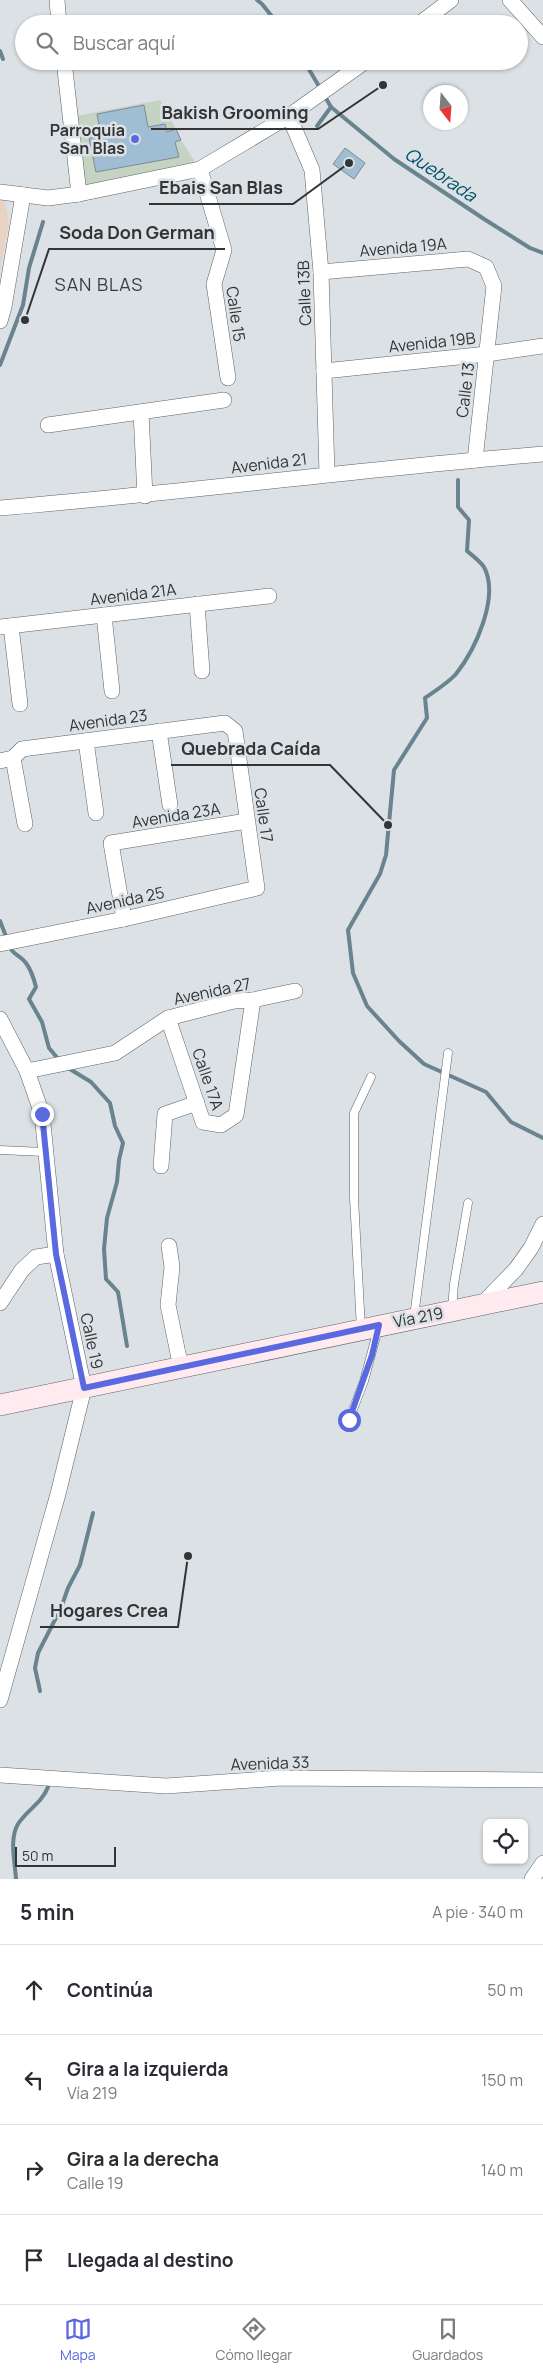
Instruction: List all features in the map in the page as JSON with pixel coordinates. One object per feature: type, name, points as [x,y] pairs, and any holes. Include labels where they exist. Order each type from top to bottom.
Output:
[{"type":"main road","name":"Vía 219","points":[[0,1405],[414,1317],[543,1292]]},
{"type":"street","points":[[57,0],[58,15]]},
{"type":"street","points":[[431,15],[451,0]]},
{"type":"street","points":[[510,0],[523,15]]},
{"type":"street","points":[[528,20],[543,37]]},
{"type":"street","points":[[65,70],[79,194]]},
{"type":"street","points":[[0,192],[48,198],[79,194],[200,169],[289,116],[353,70]]},
{"type":"street","name":"Calle 13B","points":[[289,116],[312,170],[321,272],[327,474]]},
{"type":"street","name":"Calle 15","points":[[200,169],[224,250],[214,284],[228,378]]},
{"type":"street","points":[[0,321],[23,195]]},
{"type":"street","name":"Avenida 19A","points":[[321,272],[468,259],[486,266]]},
{"type":"street","name":"Calle 13","points":[[475,460],[494,286],[486,266]]},
{"type":"street","name":"Avenida 19B","points":[[324,370],[487,354],[543,346]]},
{"type":"street","points":[[48,425],[224,400]]},
{"type":"street","points":[[141,412],[145,496]]},
{"type":"street","name":"Avenida 21","points":[[0,508],[145,496],[327,474],[543,454]]},
{"type":"street","name":"Avenida 21A","points":[[5,626],[269,596]]},
{"type":"street","points":[[197,604],[202,671]]},
{"type":"street","points":[[104,615],[112,691]]},
{"type":"street","points":[[5,626],[20,704]]},
{"type":"street","name":"Avenida 23","points":[[7,759],[22,749],[225,722]]},
{"type":"street","name":"Calle 17","points":[[225,722],[235,730],[257,888]]},
{"type":"street","points":[[159,731],[170,805]]},
{"type":"street","points":[[86,741],[96,813]]},
{"type":"street","points":[[7,759],[26,824]]},
{"type":"street","name":"Avenida 23A","points":[[124,919],[111,843],[247,821]]},
{"type":"street","name":"Avenida 25","points":[[0,944],[124,919],[257,888]]},
{"type":"street","name":"Avenida 27","points":[[27,1071],[115,1052],[168,1018],[234,1001],[253,1000],[295,991]]},
{"type":"street","name":"Calle 17A","points":[[168,1018],[203,1122],[221,1125],[236,1115],[253,1000]]},
{"type":"street","name":"Calle 19","points":[[0,1700],[58,1494],[84,1388],[56,1254],[44,1152],[42,1114],[27,1071],[2,1026]]},
{"type":"street","points":[[162,1166],[165,1114],[197,1103]]},
{"type":"street","points":[[482,1304],[516,1269],[543,1224]]},
{"type":"street","points":[[169,1246],[172,1267],[168,1305],[181,1368]]},
{"type":"street","points":[[0,1304],[22,1270],[36,1257],[56,1254]]},
{"type":"street","name":"Avenida 33","points":[[0,1775],[166,1786],[281,1778],[543,1780]]},
{"type":"street","points":[[532,1879],[543,1863]]},
{"type":"lane","points":[[414,1317],[448,1053]]},
{"type":"lane","points":[[349,1420],[372,1355],[354,1198],[354,1113],[371,1077]]},
{"type":"lane","points":[[0,1150],[44,1152]]},
{"type":"lane","points":[[452,1311],[454,1284],[468,1203]]},
{"type":"shaded area","points":[[0,197],[5,203],[9,223],[0,271]]},
{"type":"green space","points":[[160,100],[176,129],[167,132],[165,124],[148,127],[144,105],[97,114],[101,136],[89,139],[96,172],[179,156],[175,142],[181,140],[195,162],[85,187],[76,116]]},
{"type":"building","name":"Parroquia San Blas","points":[[144,105],[148,127],[165,124],[167,132],[176,129],[181,140],[175,142],[179,157],[96,172],[89,138],[101,136],[97,114]]},
{"type":"building","points":[[345,148],[365,163],[354,179],[333,164]]},
{"type":"waterway","points":[[257,0],[271,15]]},
{"type":"waterway","points":[[0,51],[3,59]]},
{"type":"waterway","points":[[309,70],[320,88]]},
{"type":"waterway","points":[[317,126],[331,107],[324,95]]},
{"type":"waterway","name":"Quebrada","points":[[331,107],[394,159],[484,219],[530,248],[543,253]]},
{"type":"waterway","points":[[0,365],[23,305],[29,268],[43,222]]},
{"type":"waterway","points":[[458,480],[458,507],[469,520],[467,551],[484,567],[488,579],[487,608],[477,638],[463,664],[449,681],[425,698],[427,718],[394,770],[386,855],[380,874],[348,930],[353,973],[367,1006],[399,1041],[424,1064],[486,1092],[511,1122],[543,1138]]},
{"type":"waterway","points":[[0,921],[7,939]]},
{"type":"waterway","points":[[9,946],[24,961],[31,972],[36,987],[29,999],[42,1022],[49,1048],[60,1061]]},
{"type":"waterway","points":[[65,1066],[91,1082],[110,1103],[115,1126],[123,1143],[117,1182],[107,1218],[104,1249],[106,1279],[118,1292],[127,1346]]},
{"type":"waterway","points":[[40,1691],[35,1668],[38,1653],[80,1565],[93,1513]]},
{"type":"waterway","points":[[16,1879],[13,1851],[15,1830],[22,1819],[42,1798],[48,1787]]},
{"type":"place","name":"Bakish Grooming","points":[[383,85]]},
{"type":"place","name":"Parroquia San Blas","points":[[135,139]]},
{"type":"place","name":"Ebais San Blas","points":[[349,163]]},
{"type":"place","name":"Soda Don German","points":[[25,320]]},
{"type":"place","name":"Quebrada Caída","points":[[388,825]]},
{"type":"place","name":"Hogares Crea","points":[[188,1556]]},
{"type":"district","name":"SAN BLAS","points":[[99,284]]},
{"type":"route","points":[[42,1114],[44,1152],[56,1254],[84,1388],[379,1325],[372,1355],[349,1420]]}]
